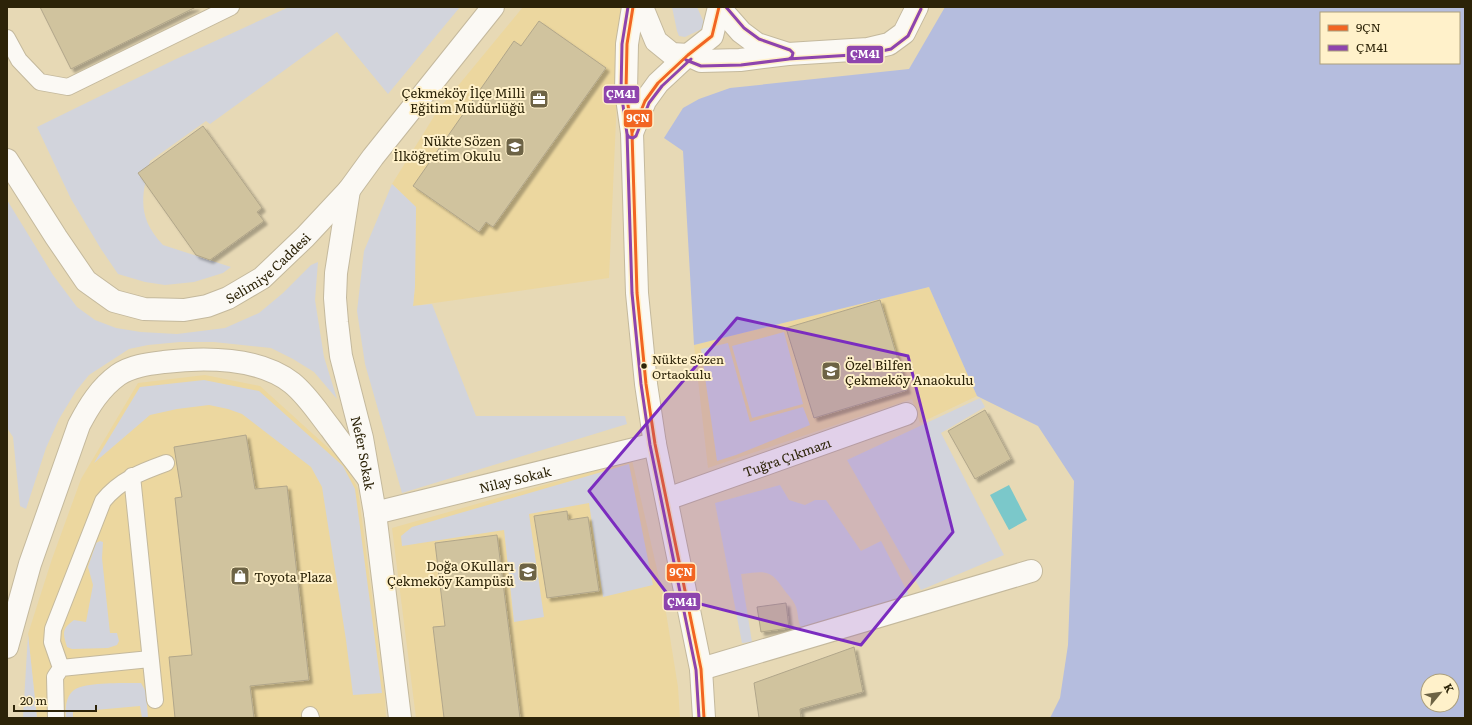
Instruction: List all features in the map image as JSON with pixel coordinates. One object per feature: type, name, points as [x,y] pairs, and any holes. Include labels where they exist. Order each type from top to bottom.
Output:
[{"type":"street","name":"Selimiye Caddesi","points":[[7,160],[56,237],[86,280],[114,301],[144,309],[184,310],[206,306],[228,298],[262,278],[305,238],[349,190],[373,157],[493,7]]},
{"type":"street","points":[[634,7],[627,44],[626,91],[632,133],[637,293],[646,384],[656,444],[701,669],[704,718]]},
{"type":"street","points":[[642,7],[656,41],[672,54],[688,55],[701,61],[740,60],[788,54],[868,49],[889,44],[904,33],[917,7]]},
{"type":"street","points":[[632,133],[646,102],[658,83],[688,55],[712,36],[719,7]]},
{"type":"street","points":[[719,7],[741,32],[757,44],[788,54]]},
{"type":"street","name":"Nefer Sokak","points":[[349,190],[336,273],[335,298],[341,356],[362,438],[375,513],[400,718]]},
{"type":"street","points":[[7,647],[30,564],[70,445],[90,404],[102,389],[118,375],[133,367],[174,360],[220,359],[241,362],[269,370],[292,383],[313,405],[368,478]]},
{"type":"street","name":"Tuğra Çıkmazı","points":[[667,499],[906,414]]},
{"type":"street","name":"Nilay Sokak","points":[[375,513],[656,444]]},
{"type":"street","points":[[701,669],[1031,571]]},
{"type":"lane","points":[[7,38],[19,60],[40,82],[68,87],[231,7]]},
{"type":"lane","points":[[61,668],[52,642],[53,629],[103,501],[112,490],[132,476],[166,462]]},
{"type":"lane","points":[[132,476],[155,700]]},
{"type":"lane","points":[[61,668],[150,659]]},
{"type":"lane","points":[[56,718],[55,677],[61,668]]},
{"type":"highlighted area","points":[[737,318],[908,356],[953,532],[861,645],[669,596],[589,491]]},
{"type":"shaded area","points":[[289,7],[460,7],[388,94],[337,32],[210,124],[206,121],[150,161],[143,195],[143,205],[148,225],[154,234],[163,245],[231,267],[223,273],[194,282],[165,285],[145,282],[118,274],[71,199],[37,127],[176,59]]},
{"type":"shaded area","name":"Nükte Sözen İlköğretim Okulu","points":[[523,7],[621,7],[609,278],[413,306],[415,286],[416,207],[392,184],[438,110]]},
{"type":"shaded area","points":[[672,7],[697,7],[706,27],[685,37],[679,36]]},
{"type":"shaded area","points":[[945,7],[1465,7],[1465,718],[1050,718],[1060,698],[1068,645],[1074,481],[1038,426],[977,396],[929,287],[694,345],[683,151],[664,138],[683,108],[699,99],[730,88],[909,69]]},
{"type":"shaded area","points":[[392,184],[416,207],[415,286],[413,306],[432,304],[476,416],[625,416],[627,424],[402,493],[365,364],[357,311],[364,251]]},
{"type":"shaded area","points":[[7,200],[53,275],[77,307],[95,320],[116,328],[141,332],[177,334],[225,328],[259,313],[283,293],[311,265],[318,262],[315,300],[324,357],[337,399],[314,372],[271,348],[214,342],[180,342],[148,345],[129,349],[89,375],[76,391],[59,419],[46,448],[26,509],[20,506],[13,437],[7,428]]},
{"type":"shaded area","name":"Özel Bilfen Çekmeköy Anaokulu","points":[[929,287],[977,396],[920,423],[912,399],[708,468],[694,345]]},
{"type":"shaded area","points":[[784,332],[803,404],[752,418],[732,346]]},
{"type":"shaded area","points":[[728,343],[750,422],[803,407],[810,425],[736,455],[717,461],[701,349]]},
{"type":"shaded area","points":[[205,375],[260,386],[345,463],[358,489],[385,695],[386,718],[37,718],[28,634],[52,559],[81,479],[138,383]]},
{"type":"shaded area","points":[[204,380],[259,391],[343,466],[355,489],[382,693],[353,695],[322,487],[311,467],[242,414],[209,405],[177,409],[150,415],[94,463],[140,387]]},
{"type":"shaded area","points":[[980,398],[985,407],[941,433],[1004,555],[921,590],[847,460]]},
{"type":"shaded area","name":"Doğa OKulları Çekmeköy Kampüsü","points":[[632,460],[664,600],[678,687],[680,718],[416,718],[392,528]]},
{"type":"shaded area","points":[[629,464],[653,585],[603,597],[589,503],[529,514],[544,617],[514,622],[504,530],[402,546],[401,536],[412,527]]},
{"type":"shaded area","points":[[780,485],[789,500],[805,505],[815,500],[826,500],[861,551],[881,541],[908,593],[907,596],[803,630],[800,625],[794,603],[780,584],[771,575],[762,572],[741,574],[752,642],[742,643],[715,503]]},
{"type":"shaded area","points":[[1009,485],[1027,520],[1009,530],[990,495]]},
{"type":"shaded area","points":[[100,541],[103,542],[102,558],[110,633],[117,633],[119,641],[117,645],[108,648],[72,649],[67,647],[64,632],[67,626],[74,620],[86,622],[93,585],[88,567],[96,543]]},
{"type":"shaded area","points":[[28,634],[37,718],[23,718]]},
{"type":"shaded area","points":[[141,683],[146,692],[148,718],[142,718],[140,706],[73,712],[73,718],[66,718],[66,706],[69,696],[79,687],[106,684]]},
{"type":"building","points":[[40,7],[196,7],[71,69]]},
{"type":"building","points":[[539,21],[606,68],[493,227],[486,222],[479,232],[413,186],[514,41],[521,46]]},
{"type":"building","points":[[203,126],[262,208],[257,212],[264,221],[210,260],[196,255],[138,173]]},
{"type":"building","points":[[880,300],[907,390],[814,418],[786,328]]},
{"type":"building","points":[[985,410],[1011,459],[975,479],[948,431]]},
{"type":"building","name":"Toyota Plaza","points":[[246,435],[255,489],[287,486],[309,680],[250,686],[254,718],[175,718],[169,657],[192,655],[175,498],[182,497],[174,447]]},
{"type":"building","points":[[567,511],[568,520],[588,517],[599,591],[547,598],[534,516]]},
{"type":"building","points":[[497,535],[520,718],[444,718],[433,627],[445,626],[435,543]]},
{"type":"building","points":[[786,603],[789,628],[761,632],[757,607]]},
{"type":"building","points":[[854,647],[863,692],[800,709],[801,718],[759,718],[754,683]]},
{"type":"transit line","name":"ÇM41","points":[[628,7],[622,44],[621,91],[627,134],[629,137],[633,138],[636,136],[649,103],[662,86],[691,59]]},
{"type":"transit line","name":"9ÇN","points":[[633,7],[627,44],[626,91],[632,133],[645,101],[658,83],[688,55],[712,36],[719,7]]},
{"type":"transit line","name":"ÇM41","points":[[686,60],[701,66],[741,65],[789,59],[792,57],[793,53],[790,50],[759,39],[744,28],[726,7]]},
{"type":"transit line","name":"ÇM41","points":[[788,59],[868,54],[891,49],[908,36],[921,9]]},
{"type":"transit line","name":"ÇM41","points":[[627,133],[632,293],[641,384],[650,445],[696,670],[699,718]]},
{"type":"transit line","name":"9ÇN","points":[[632,133],[637,293],[646,384],[655,444],[701,669],[704,718]]},
{"type":"place","name":"Çekmeköy İlçe Milli Eğitim Müdürlüğü","points":[[539,99]]},
{"type":"place","name":"Nükte Sözen İlköğretim Okulu","points":[[515,147]]},
{"type":"place","name":"Nükte Sözen Ortaokulu","points":[[644,366]]},
{"type":"place","name":"Özel Bilfen Çekmeköy Anaokulu","points":[[831,371]]},
{"type":"place","name":"Doğa OKulları Çekmeköy Kampüsü","points":[[528,572]]},
{"type":"place","name":"Toyota Plaza","points":[[240,576]]}]
